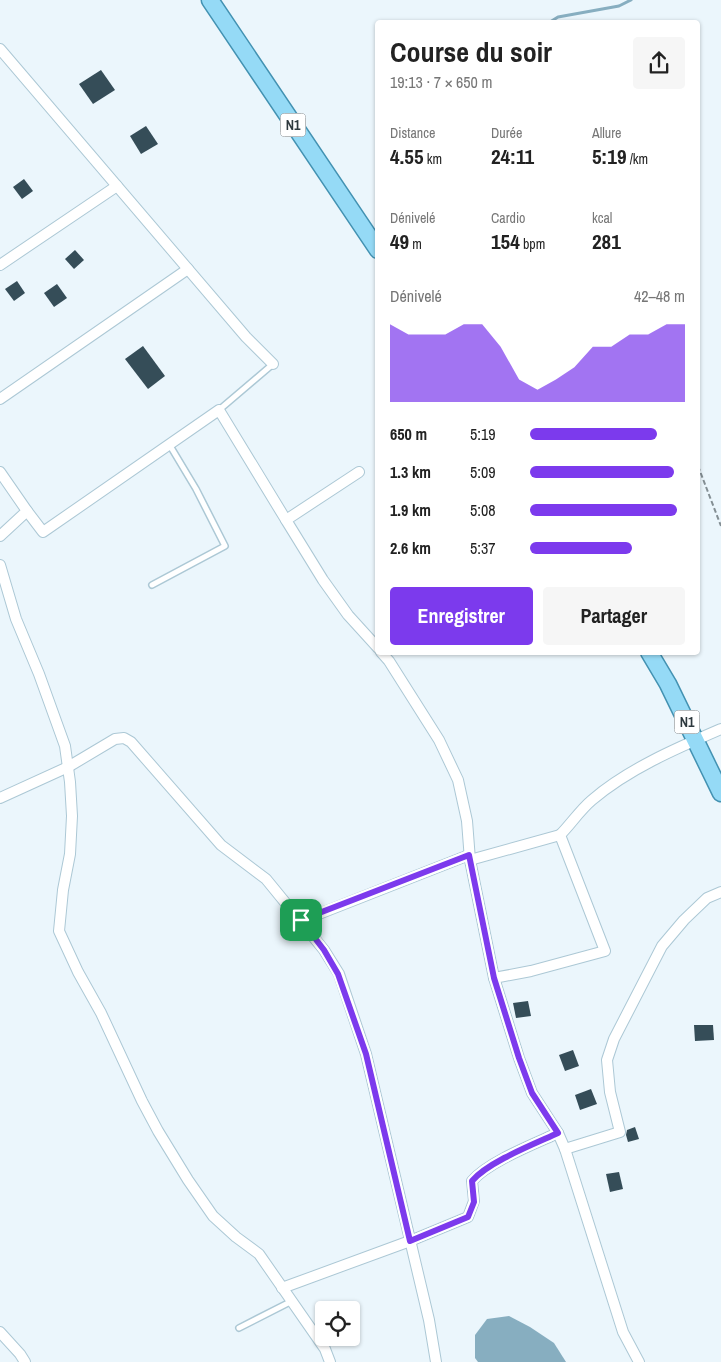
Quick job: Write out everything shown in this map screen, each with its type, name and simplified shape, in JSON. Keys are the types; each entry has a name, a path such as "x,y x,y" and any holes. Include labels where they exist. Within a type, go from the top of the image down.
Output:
{"main road":[{"name":"N1","path":"210,0 374,232"},
{"name":"N1","path":"219,0 374,232"},
{"name":"N1","path":"651,655 700,738 721,769"},
{"name":"N1","path":"660,655 675,680 721,793"}],"street":[{"path":"0,49 246,337 272,364"},
{"path":"0,265 117,186"},
{"path":"0,400 188,269"},
{"path":"0,472 43,532 219,410 323,580 348,615 375,645"},
{"path":"286,520 360,472"},
{"path":"0,536 27,510"},
{"path":"0,564 16,619 39,674 65,746 72,816 70,854 63,890 59,931 78,972 101,1013 146,1109 188,1180 213,1216 236,1237 259,1254 325,1349 330,1362"},
{"path":"383,655 399,676 439,740 458,780 467,821 469,858 494,978 532,1093 558,1133 565,1149 623,1332 639,1362"},
{"path":"301,920 469,858 560,835 591,801 631,772 700,738 721,730"},
{"path":"0,798 68,767 115,739 124,738 131,742 221,845 266,879 301,920 324,950 338,974 366,1054 429,1320 436,1362"},
{"path":"494,978 605,951 560,835"},
{"path":"565,1149 620,1132 610,1092 608,1068 608,1060 614,1039 662,946 684,920 707,898 721,892"},
{"path":"282,1288 410,1241 468,1217 474,1202 472,1181 479,1173 517,1152 558,1133"},
{"path":"0,1332 25,1362"}],"lane":[{"path":"219,410 272,364"},
{"path":"152,585 225,546 196,489 169,444"},
{"path":"240,1328 292,1301"}],"path":[{"path":"700,471 721,526"}],"water":[{"path":"509,1316 554,1343 566,1362 478,1362 475,1358 475,1335 487,1319"}],"building":[{"path":"101,70 115,90 93,104 79,84"},
{"path":"146,126 158,144 141,154 130,136"},
{"path":"24,179 33,191 22,199 13,187"},
{"path":"75,250 84,260 74,269 65,259"},
{"path":"17,281 25,293 14,301 5,289"},
{"path":"57,284 67,298 54,307 44,293"},
{"path":"143,346 165,376 148,389 125,359"},
{"path":"528,1001 531,1016 516,1018 513,1003"},
{"path":"694,1025 713,1025 714,1040 695,1041"},
{"path":"573,1050 579,1066 565,1071 559,1055"},
{"path":"591,1089 597,1104 580,1110 575,1095"},
{"path":"635,1127 639,1139 628,1142 627,1130"},
{"path":"619,1172 623,1189 610,1192 606,1174"}],"waterway":[{"path":"553,20 558,17 619,6 631,0"}],"route":[{"path":"469,855 494,978 519,1058 532,1093 558,1133 517,1152 479,1173 472,1181 474,1202 468,1217 410,1241 366,1054 338,974 324,950 301,920 469,855"}]}
